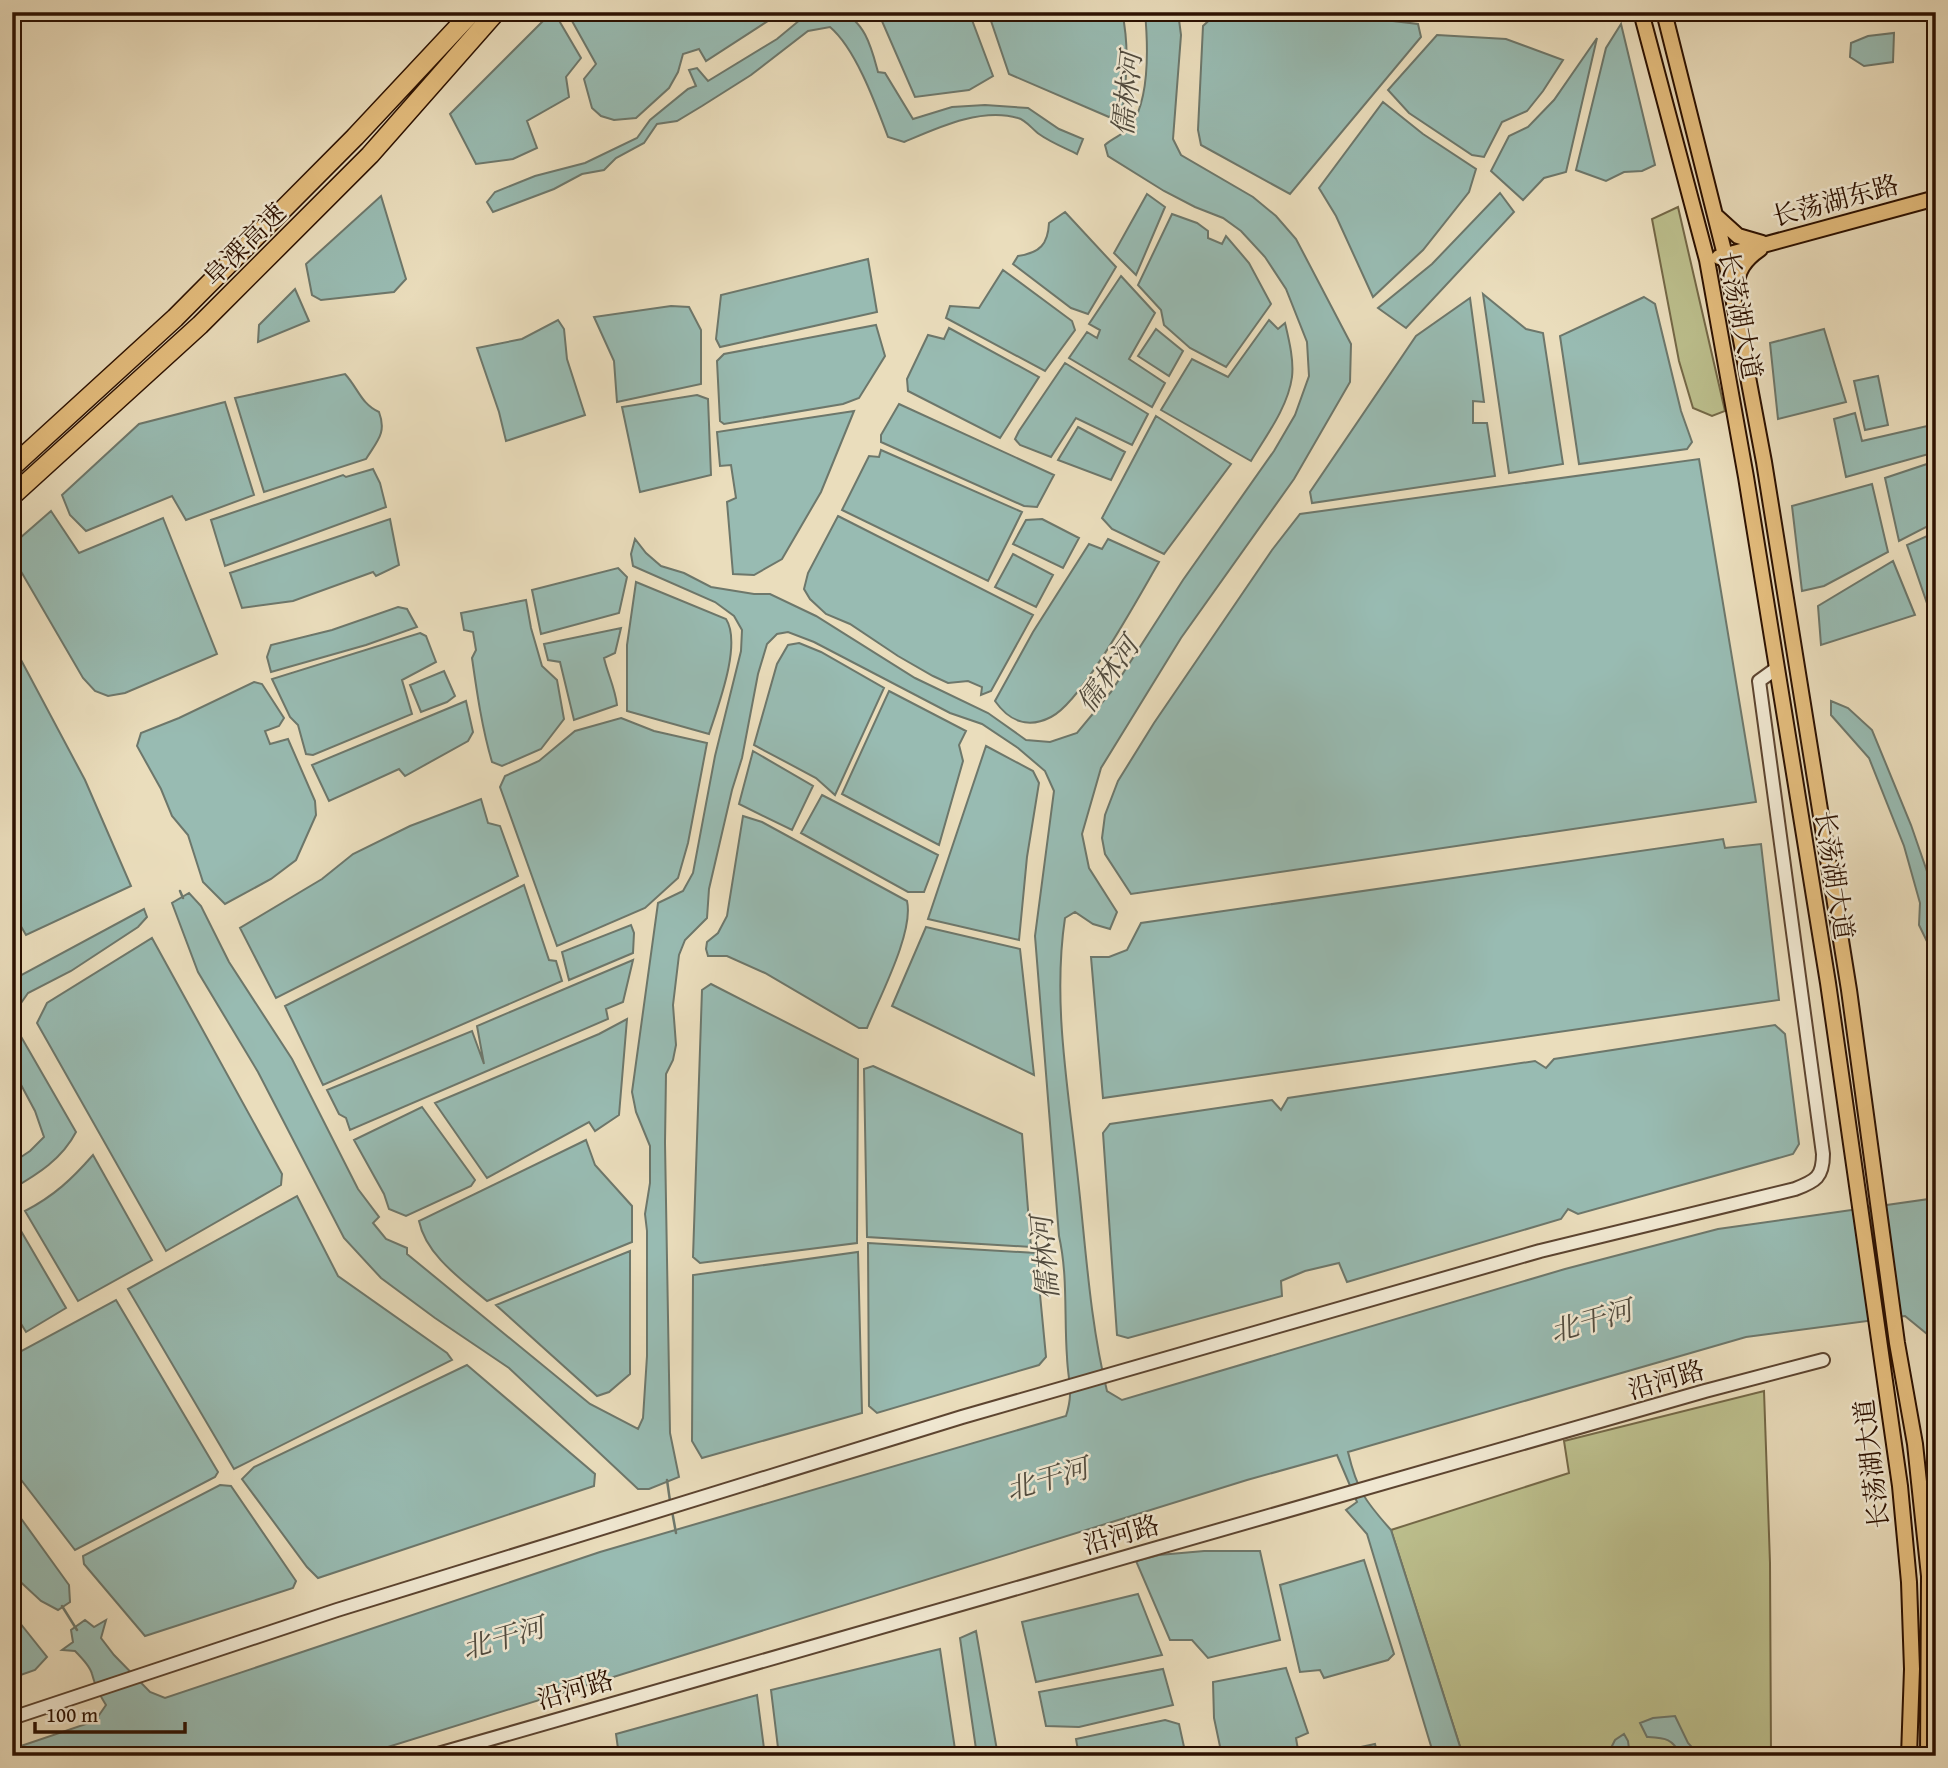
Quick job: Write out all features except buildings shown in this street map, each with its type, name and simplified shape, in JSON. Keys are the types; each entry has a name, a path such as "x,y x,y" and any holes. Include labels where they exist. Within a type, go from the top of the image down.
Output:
{"highway":[{"name":"阜溧高速","path":"12,467 175,318 355,137 472,12"},
{"name":"阜溧高速","path":"12,496 200,325 314,212 370,155 496,12"}],"main road":[{"name":"长荡湖大道","path":"1641,12 1707,260 1746,477 1859,1186 1900,1486 1909,1582 1912,1669 1909,1756"},
{"name":"长荡湖大道","path":"1664,12 1725,255 1766,475 1849,990 1897,1343 1915,1444 1929,1576 1928,1756"},
{"name":"长荡湖东路","path":"1707,260 1936,198"},
{"path":"1715,214 1738,236 1767,244"},
{"path":"1736,319 1737,277 1746,260 1767,244"}],"street":[{"path":"12,1718 337,1610 962,1417 1539,1251 1795,1189 1813,1182 1823,1169 1823,1154 1759,681 1777,668"},
{"name":"沿河路","path":"431,1756 1638,1410 1823,1360"}],"green space":[{"path":"1678,207 1725,411 1712,416 1693,408 1679,361 1652,219"},
{"path":"1764,1391 1770,1563 1771,1756 1463,1756 1391,1530 1569,1473 1564,1441"}],"water":[{"path":"552,12 581,58 566,77 569,97 527,121 537,148 513,159 476,164 450,114"},
{"path":"567,12 765,12 771,19 706,61 699,49 683,54 678,72 669,88 636,118 614,120 601,116 592,108 584,79 596,64"},
{"path":"817,12 839,12 855,21 866,36 878,72 885,73 913,119 952,107 985,105 1028,108 1059,129 1083,139 1077,154 1043,137 1021,119 1004,115 974,117 904,142 888,137 857,63 830,27 808,31 751,75 702,106 677,121 657,124 644,143 616,158 604,170 582,174 554,189 493,212 487,202 495,192 535,176 585,163 637,138 650,120 688,89 696,86 689,70 697,68 708,81 777,39 801,19"},
{"path":"878,12 969,12 993,76 969,90 915,97"},
{"path":"988,12 1122,12 1127,60 1123,107 1109,117 1009,74"},
{"name":"北干河","path":"1145,12 1178,12 1181,35 1173,139 1181,155 1253,197 1276,216 1296,239 1351,344 1350,382 1294,479 1181,638 1101,768 1082,834 1089,868 1117,912 1110,929 1093,924 1075,912 1065,918 1060,983 1063,1048 1089,1286 1107,1391 1122,1400 1565,1269 1718,1229 1936,1198 1936,1410 1929,1375 1927,1334 1905,1316 1746,1337 1348,1452 1363,1494 1391,1530 1463,1756 1434,1756 1367,1534 1346,1510 1357,1502 1337,1455 1247,1480 359,1756 12,1756 12,1749 95,1721 106,1705 85,1662 75,1651 62,1650 73,1642 71,1630 85,1620 94,1627 106,1620 101,1638 150,1692 165,1698 600,1552 1066,1416 1070,1393 1065,1281 1035,936 1054,791 1045,771 1018,748 982,724 950,713 814,642 788,632 777,634 767,644 709,889 707,918 685,940 679,955 673,1005 676,1045 666,1074 665,1143 670,1433 679,1477 649,1489 638,1489 509,1368 381,1278 344,1238 258,1072 198,972 172,903 189,893 201,906 229,962 292,1059 358,1189 379,1217 373,1223 386,1239 407,1248 407,1254 590,1404 638,1429 643,1418 647,1356 645,1214 650,1183 650,1146 636,1112 632,1092 658,903 683,891 693,873 715,756 741,651 742,630 734,616 715,602 633,566 631,554 635,539 661,566 684,573 711,587 770,594 816,616 915,678 988,713 1026,740 1050,742 1077,733 1111,692 1183,580 1274,451 1295,415 1309,376 1307,342 1286,289 1265,257 1241,231 1223,218 1164,191 1108,156 1105,145 1131,126 1142,101 1147,55"},
{"path":"1218,12 1317,12 1418,24 1421,37 1290,194 1201,145 1198,130 1203,26"},
{"path":"1621,24 1655,165 1642,171 1624,172 1606,181 1576,170 1606,48"},
{"path":"1894,33 1893,62 1864,66 1850,57 1851,43 1868,36"},
{"path":"1437,35 1506,39 1563,60 1527,111 1502,122 1484,157 1472,155 1409,113 1388,90"},
{"path":"1597,38 1566,172 1544,178 1523,200 1491,171 1509,136 1528,127 1554,100"},
{"path":"1383,102 1423,134 1476,169 1469,192 1423,250 1373,297 1336,216 1319,188"},
{"path":"1500,193 1514,212 1406,328 1378,308 1432,264"},
{"path":"1147,194 1165,207 1136,275 1114,253"},
{"path":"381,196 406,279 394,292 321,300 312,295 306,264"},
{"path":"1065,212 1116,267 1088,314 1071,308 1013,264 1018,256 1032,253 1045,242 1049,223"},
{"path":"1172,214 1197,223 1208,231 1208,238 1222,244 1226,236 1249,263 1271,304 1226,367 1190,348 1164,325 1161,310 1138,285"},
{"path":"868,259 877,312 720,347 716,339 721,295"},
{"path":"1003,270 1072,321 1075,330 1045,371 946,318 950,306 979,308"},
{"path":"1121,276 1155,313 1129,359 1165,383 1152,407 1069,358 1087,332 1097,338 1100,330 1089,324"},
{"path":"295,289 309,321 258,342 259,325"},
{"path":"1483,294 1526,329 1543,333 1563,464 1509,473"},
{"path":"1644,297 1655,304 1681,411 1692,442 1687,449 1579,464 1560,336"},
{"path":"1470,298 1484,402 1473,401 1473,423 1487,423 1495,476 1312,503 1310,492 1416,336"},
{"path":"671,306 689,307 701,330 701,384 617,402 614,361 594,317"},
{"path":"558,320 564,329 567,359 585,415 506,441 477,348 522,339"},
{"path":"1269,320 1278,329 1285,323 1292,357 1292,377 1281,410 1251,461 1161,410 1192,359 1228,377"},
{"path":"876,325 885,356 859,398 843,404 724,424 720,421 717,361 724,354"},
{"path":"949,328 1039,377 1000,438 908,391 907,379 928,335 944,339"},
{"path":"1156,329 1183,351 1169,376 1138,356"},
{"path":"1824,329 1846,402 1778,419 1770,343"},
{"path":"1065,363 1148,414 1132,445 1076,418 1051,457 1020,445 1015,439"},
{"path":"345,374 364,400 379,412 381,419 380,437 366,459 264,492 235,398"},
{"path":"1878,376 1888,425 1865,430 1854,381"},
{"path":"697,395 708,399 711,475 640,492 622,407"},
{"path":"225,402 254,495 186,520 172,496 86,531 70,515 62,495 139,424"},
{"path":"899,404 1054,475 1037,507 1024,506 881,442 881,435"},
{"path":"854,411 821,492 782,559 754,575 733,574 727,502 736,498 731,465 720,466 717,432"},
{"path":"1855,413 1862,441 1936,424 1936,452 1846,477 1834,419"},
{"path":"1156,416 1231,464 1164,554 1112,529 1102,518"},
{"path":"1078,427 1125,452 1111,480 1058,460"},
{"path":"881,450 1022,512 988,581 842,510 869,456 879,457"},
{"path":"1699,459 1756,802 1131,894 1105,854 1102,838 1105,815 1118,781 1154,723 1272,550 1300,514"},
{"path":"1936,461 1936,522 1899,541 1885,478"},
{"path":"373,469 386,507 225,566 211,520 343,475 346,477"},
{"path":"1872,484 1888,552 1824,586 1802,591 1792,506"},
{"path":"51,511 79,553 163,518 217,654 125,693 108,696 95,691 83,678 12,556 12,545"},
{"path":"838,516 1033,615 991,691 981,695 982,687 968,681 948,683 933,676 850,624 826,614 810,599 804,589 808,573"},
{"path":"390,519 399,565 376,576 373,572 293,601 242,608 230,573"},
{"path":"1042,519 1079,538 1063,568 1013,544 1026,520"},
{"path":"1936,532 1936,610 1930,612 1907,545"},
{"path":"1108,539 1159,562 1094,670 1064,707 1043,721 1027,722 1013,718 995,701 1033,632 1089,544 1102,549"},
{"path":"1013,554 1053,575 1036,607 995,587"},
{"path":"1893,561 1915,615 1821,645 1818,606"},
{"path":"618,568 627,577 619,613 541,634 532,590"},
{"path":"636,582 726,619 730,630 730,659 723,692 709,734 627,711 627,645"},
{"path":"526,600 542,666 557,680 564,719 541,749 502,766 492,762 488,749 472,658 476,650 473,632 464,630 461,613"},
{"path":"398,607 407,609 417,627 366,645 271,672 267,657 271,645 332,630"},
{"path":"621,628 615,653 604,658 617,705 574,720 560,662 548,660 544,644"},
{"path":"420,633 426,636 436,662 402,680 412,714 313,755 306,754 298,725 290,717 272,679"},
{"path":"12,643 85,780 131,886 26,935 12,911"},
{"path":"799,643 821,652 884,688 835,795 816,778 754,745 777,664 788,645"},
{"path":"444,671 455,696 421,712 410,685"},
{"path":"254,682 262,684 284,718 279,726 265,731 270,744 288,739 315,801 316,815 296,860 271,879 225,904 203,882 188,835 172,816 161,789 137,746 141,733"},
{"path":"889,691 966,731 959,745 963,761 939,845 842,794"},
{"path":"466,701 473,732 468,741 405,776 399,769 329,801 312,765"},
{"path":"1831,701 1848,708 1872,730 1911,825 1931,883 1936,909 1936,960 1919,925 1920,903 1904,846 1869,758 1831,715"},
{"path":"621,718 654,731 707,743 688,843 678,878 645,908 557,946 500,787 505,776 539,761 575,731"},
{"path":"986,746 1033,771 1039,783 1027,857 1019,940 928,919"},
{"path":"753,751 813,786 792,830 739,804"},
{"path":"822,795 938,855 924,892 908,892 801,833"},
{"path":"481,799 488,823 500,826 518,876 276,998 240,928 322,879 353,854 410,826"},
{"path":"743,816 762,822 907,901 906,929 901,946 867,1028 859,1028 765,973 727,956 708,956 707,942 718,933 727,916"},
{"path":"1723,839 1725,848 1761,844 1779,1000 1103,1098 1091,957 1109,957 1127,950 1141,923"},
{"path":"524,885 549,960 556,961 562,981 323,1085 285,1006"},
{"path":"144,909 147,917 138,927 71,971 28,993 12,1016 12,980"},
{"path":"631,925 634,933 633,953 569,980 562,952"},
{"path":"926,927 1020,949 1034,1075 892,1006"},
{"path":"152,938 282,1174 281,1185 166,1251 37,1023 47,1003"},
{"path":"633,960 623,1002 606,1009 608,1019 350,1130 346,1118 339,1114 327,1090 472,1031 484,1064 477,1026"},
{"path":"711,984 858,1059 857,1243 700,1263 693,1257 702,990"},
{"path":"627,1019 619,1115 595,1131 589,1122 487,1178 435,1103 599,1034"},
{"path":"12,1021 76,1132 56,1158 12,1189 12,1163 44,1137 35,1111 12,1068"},
{"path":"1775,1025 1785,1034 1799,1144 1793,1154 1578,1214 1568,1209 1561,1219 1347,1282 1339,1263 1305,1271 1281,1281 1282,1296 1128,1338 1117,1335 1103,1133 1110,1124 1272,1100 1281,1110 1288,1098 1535,1061 1546,1068 1554,1059"},
{"path":"873,1066 1022,1134 1031,1247 867,1237 864,1069"},
{"path":"422,1107 475,1180 471,1186 406,1216 389,1209 384,1194 354,1140"},
{"path":"586,1140 595,1165 632,1206 632,1242 487,1301 437,1255 429,1245 419,1221"},
{"path":"93,1155 152,1260 78,1301 25,1211 62,1186"},
{"path":"297,1196 338,1276 447,1353 452,1360 234,1469 128,1289"},
{"path":"14,1219 66,1308 26,1332 12,1309"},
{"path":"868,1243 1036,1253 1046,1357 1039,1365 877,1413 869,1406"},
{"path":"630,1251 630,1374 609,1392 597,1396 496,1305"},
{"path":"858,1252 862,1413 702,1458 692,1441 693,1275"},
{"path":"116,1300 218,1472 215,1477 75,1550 12,1468 12,1356"},
{"path":"467,1365 595,1474 594,1486 318,1578 242,1479 254,1467"},
{"path":"220,1485 231,1486 296,1581 293,1588 145,1636 84,1564 83,1556"},
{"path":"12,1506 69,1585 70,1602 58,1610 41,1601 12,1574"},
{"path":"1204,1551 1260,1551 1280,1640 1208,1658 1192,1640 1170,1640 1136,1561 1159,1555"},
{"path":"1364,1560 1394,1654 1388,1660 1324,1678 1320,1670 1300,1672 1280,1585"},
{"path":"1138,1594 1162,1655 1036,1682 1022,1622"},
{"path":"12,1613 47,1657 35,1670 12,1678"},
{"path":"976,1631 998,1756 977,1756 960,1638"},
{"path":"940,1649 956,1756 779,1756 771,1690"},
{"path":"1286,1668 1308,1733 1296,1738 1299,1756 1222,1756 1214,1718 1213,1682"},
{"path":"1163,1669 1173,1705 1079,1727 1046,1726 1039,1692"},
{"path":"757,1695 765,1756 619,1756 616,1734"},
{"path":"1675,1716 1688,1743 1700,1756 1681,1756 1668,1740 1647,1737 1640,1723 1653,1718"},
{"path":"1165,1720 1179,1724 1186,1756 1079,1756 1076,1739"},
{"path":"1624,1734 1630,1756 1607,1756 1615,1740"},
{"path":"1375,1744 1378,1756 1328,1756 1328,1754"}],"waterway":[{"path":"180,891 183,898"},
{"path":"667,1480 670,1501"},
{"path":"672,1511 676,1533"},
{"path":"62,1606 77,1630"}],"water label":[{"name":"儒林河","path":"1126,94"},
{"name":"儒林河","path":"1107,674"},
{"name":"儒林河","path":"1044,1258"}]}
